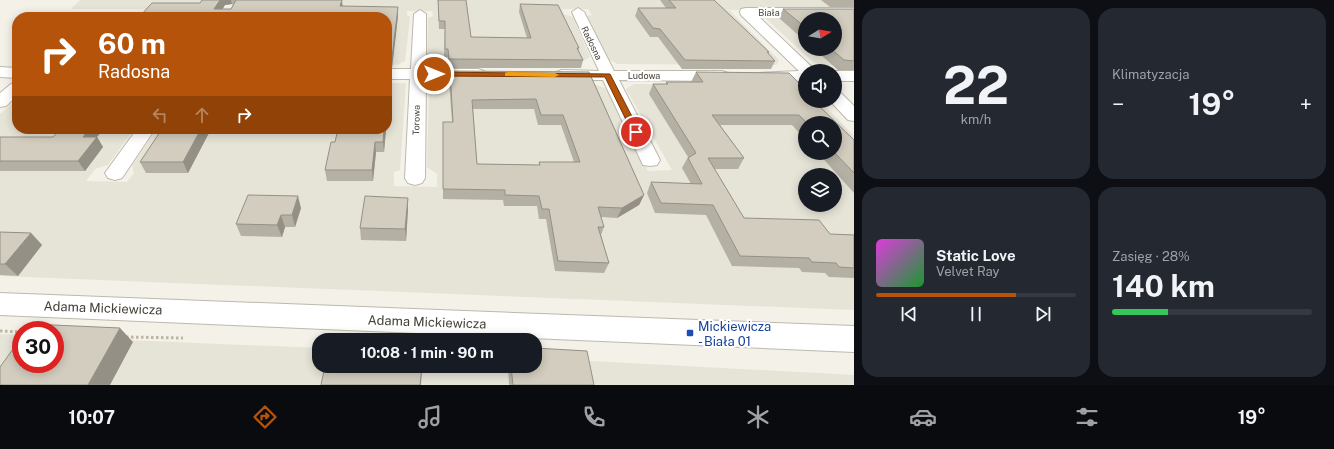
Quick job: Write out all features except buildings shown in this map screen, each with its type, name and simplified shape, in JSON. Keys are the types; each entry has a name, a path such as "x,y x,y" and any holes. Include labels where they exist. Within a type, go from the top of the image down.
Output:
{"street":[{"name":"Radosna","path":"578,12 650,160"},
{"name":"Biała","path":"801,64 746,12 854,12"},
{"name":"Torowa","path":"415,178 420,14"},
{"path":"0,72 12,73"},
{"path":"392,74 489,74"},
{"name":"Ludowa","path":"544,75 798,76"},
{"path":"842,76 854,76"},
{"path":"0,102 12,91"},
{"path":"842,104 854,116"},
{"path":"115,173 142,134"},
{"name":"Adama Mickiewicza","path":"0,304 854,339"}],"path":[{"path":"0,331 12,332"}],"shaded area":[{"path":"80,0 758,0 770,9 729,10 779,60 777,65 618,64 609,60 587,16 592,15 588,9 562,9 564,14 573,17 590,57 576,66 431,64 427,61 428,18 433,16 432,11 407,11 407,15 410,17 405,61 397,65 392,64 392,12 341,12 259,3 208,3 213,12 188,12 171,9 71,9"},
{"path":"759,0 854,0 854,9 772,10"},
{"path":"842,13 854,13 854,66 842,66 842,64 819,64 813,62 806,56 842,56"},
{"path":"798,14 798,48 762,15"},
{"path":"438,82 594,84 607,89 648,171 672,170 626,89 634,84 795,84 798,85 798,108 827,108 835,116 798,116 798,160 842,160 842,124 854,136 854,310 0,276 0,114 12,103 12,134 130,134 108,165 95,169 86,181 127,182 134,173 132,166 154,134 392,134 392,83 406,83 400,170 394,172 394,186 437,187 437,174 427,167 429,86"},
{"path":"0,334 12,335 12,373 64,373 64,337 312,348 312,373 542,373 542,358 854,375 854,385 0,385"}],"slow traffic":[{"path":"508,74 555,75"}],"place":[{"name":"Mickiewicza - Biała 01","path":"690,333"}],"route":[{"path":"434,74 608,75 636,132"}]}
